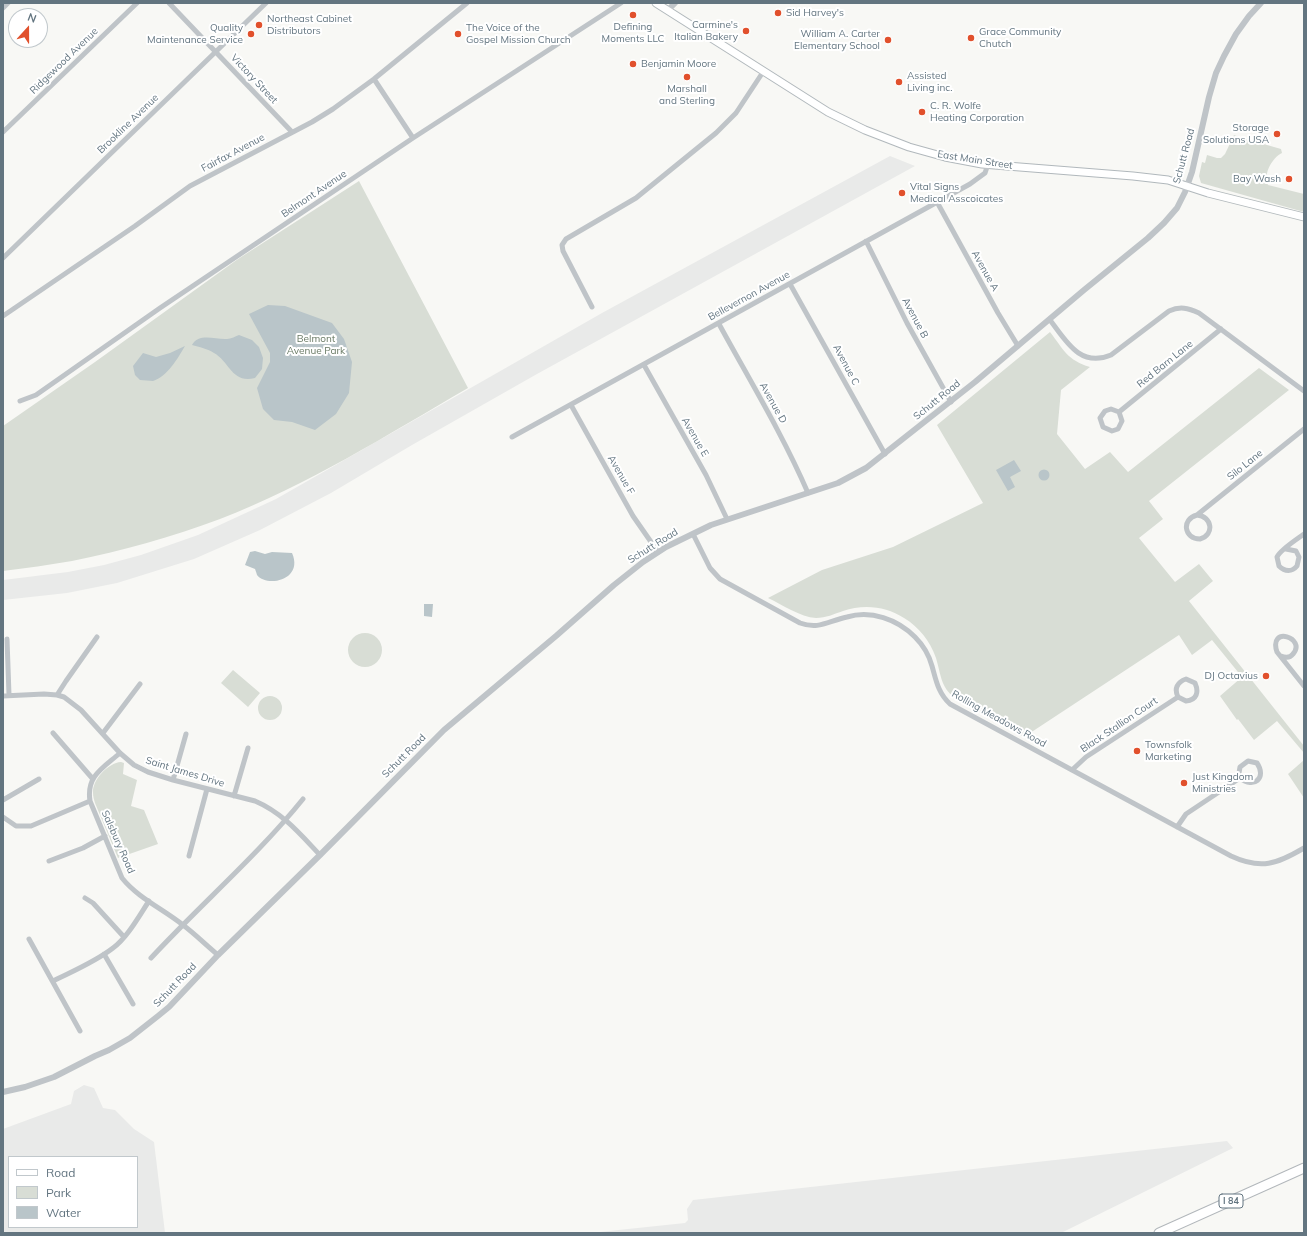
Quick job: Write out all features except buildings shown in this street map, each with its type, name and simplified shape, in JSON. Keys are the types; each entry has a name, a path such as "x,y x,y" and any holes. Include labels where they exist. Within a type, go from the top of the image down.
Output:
{"highway":[{"name":"I 84","path":"1159,1233 1304,1168"}],"main road":[{"name":"East Main Street","path":"656,3 818,106 865,130 909,147 938,155 988,164 1168,180 1304,218"}],"street":[{"path":"3,8 8,3"},
{"name":"Ridgewood Avenue","path":"3,132 138,3"},
{"name":"Victory Street","path":"169,3 292,132"},
{"name":"Brookline Avenue","path":"3,258 266,3"},
{"name":"Fairfax Avenue","path":"3,316 135,226 190,186 333,110 374,79 467,3"},
{"name":"Belmont Avenue","path":"20,401 36,395 160,308 413,138 621,3"},
{"path":"668,10 675,3"},
{"name":"Schutt Road","path":"3,1092 25,1087 54,1077 110,1050 130,1038 169,1007 218,955 444,730 556,636 614,584 643,562 658,552 692,534 727,519 847,479 866,468 951,402 1148,238 1177,208 1192,172 1216,73 1236,34 1261,3"},
{"path":"592,307 563,251 562,245 566,239 636,198 716,133 736,113 763,72"},
{"path":"374,79 413,138"},
{"name":"Bellevernon Avenue","path":"512,437 937,202 980,177 985,173 988,164"},
{"name":"Avenue A","path":"937,202 998,313 1018,346"},
{"name":"Avenue B","path":"866,241 903,317 951,402"},
{"name":"Avenue C","path":"790,284 885,454"},
{"path":"1050,320 1074,350 1085,357 1096,359 1111,355 1159,317 1174,309 1192,309 1304,391"},
{"name":"Avenue D","path":"718,324 779,433 808,493"},
{"name":"Red Barn Lane","path":"1119,412 1221,330"},
{"name":"Avenue E","path":"644,365 706,476 727,519"},
{"name":"Avenue F","path":"571,405 633,516 658,552"},
{"path":"1111,408 1119,412 1122,418 1120,427 1112,431 1103,427 1100,418 1103,413 1111,408"},
{"name":"Silo Lane","path":"1197,515 1207,518 1210,525 1208,534 1200,539 1191,537 1187,531 1186,527 1188,520 1197,515 1304,429"},
{"name":"Rolling Meadows Road","path":"692,534 710,568 720,579 800,623 818,626 846,617 864,615 882,617 900,626 911,633 923,647 930,661 939,690 950,704 1231,856 1249,864 1268,864 1278,861 1304,848"},
{"path":"1286,548 1296,551 1299,557 1297,566 1290,571 1281,568 1277,560 1280,552 1304,534"},
{"path":"57,695 97,637"},
{"path":"1282,656 1291,656 1296,651 1296,642 1291,637 1281,637 1276,642 1277,652 1282,656 1303,684"},
{"path":"7,639 9,695"},
{"path":"1186,679 1195,683 1197,695 1193,700 1186,702 1178,697 1176,689 1178,683 1186,679"},
{"path":"103,733 140,684"},
{"name":"Saint James Drive","path":"3,696 57,695 64,697 82,710 120,753 134,765 148,772 173,780 255,801 265,805 286,820 320,855"},
{"name":"Black Stallion Court","path":"1072,770 1086,757 1178,697"},
{"path":"53,733 92,778 120,753"},
{"path":"173,780 186,734"},
{"path":"234,796 248,748"},
{"path":"1248,761 1257,763 1261,768 1261,775 1258,780 1252,783 1246,783 1240,778 1240,767 1248,761"},
{"name":"Salsbury Road","path":"92,778 89,791 90,801 122,878 128,885 149,902 182,924 218,955"},
{"path":"1177,827 1186,814 1240,778"},
{"path":"3,800 39,779"},
{"path":"189,856 207,789"},
{"path":"151,958 182,924 235,874 286,820 303,799"},
{"path":"4,821 16,826 31,826 90,801"},
{"path":"49,861 83,848 105,836"},
{"path":"86,898 124,936"},
{"path":"52,981 114,948 149,902"},
{"path":"28,939 80,1031"},
{"path":"104,954 133,1004"}],"shaded area":[{"path":"890,156 915,166 537,374 331,493 260,530 194,559 117,583 67,593 3,600 3,580 68,572 104,565 141,555 198,535 276,499 602,313"},
{"path":"84,1085 94,1088 103,1108 115,1110 134,1129 154,1142 165,1233 3,1233 3,1129 71,1104 74,1091"},
{"path":"1227,1141 1233,1148 1061,1233 590,1233 685,1223 688,1220 687,1209 693,1200"}],"green space":[{"path":"1234,135 1281,149 1282,153 1278,155 1269,167 1267,176 1268,185 1304,194 1304,212 1201,183 1199,176 1202,162 1205,163 1207,155 1221,158 1225,154"},
{"name":"Belmont Avenue Park","path":"359,181 468,388 316,475 253,506 220,519 165,538 109,553 72,561 3,571 3,426 238,259"},
{"path":"1050,332 1071,358 1090,367 1061,390 1057,434 1085,469 1110,452 1128,472 1259,368 1289,390 1149,501 1163,519 1139,538 1175,582 1199,564 1213,581 1189,601 1304,746 1304,753 1277,721 1254,740 1238,719 1237,720 1220,696 1242,677 1212,640 1192,655 1179,635 1024,737 952,696 942,682 934,652 927,640 919,630 897,614 874,607 858,607 827,617 816,618 798,613 768,598 822,570 893,547 983,503 937,425"},
{"path":"368,633 375,635 380,640 382,650 380,660 375,665 362,667 355,665 350,660 348,647 350,640 355,635"},
{"path":"233,670 260,693 248,707 221,683"},
{"path":"270,696 279,699 282,708 279,717 270,720 261,717 258,708 261,699"},
{"path":"1304,760 1304,798 1288,774"},
{"path":"121,762 124,763 123,774 137,780 131,806 144,810 158,844 118,858 95,803 93,788 98,778 106,769 111,765"}],"water":[{"path":"268,305 285,306 332,323 344,339 352,362 349,393 336,414 315,430 292,422 274,420 263,409 257,388 270,362 270,353 249,314"},
{"path":"239,335 252,340 259,347 263,358 262,369 255,378 241,378 214,353 192,345 195,341 203,338 227,339"},
{"path":"185,346 172,366 163,376 158,379 153,381 140,380 135,375 133,366 143,353 156,357 170,353"},
{"path":"1014,460 1021,471 1010,477 1015,487 1008,491 996,470"},
{"path":"1042,470 1046,470 1048,471 1048,479 1042,480 1039,477 1039,473"},
{"path":"255,551 265,554 272,552 292,553 294,562 293,570 283,579 268,581 262,579 257,575 255,569 245,565 250,552"},
{"path":"424,604 433,604 432,617 424,616"}],"place":[{"name":"Sid Harvey's","path":"778,13"},
{"name":"Defining Moments LLC","path":"633,15"},
{"name":"Northeast Cabinet Distributors","path":"259,25"},
{"name":"Carmine's Italian Bakery","path":"746,31"},
{"name":"Quality Maintenance Service","path":"251,34"},
{"name":"The Voice of the Gospel Mission Church","path":"458,34"},
{"name":"Grace Community Chutch","path":"971,38"},
{"name":"William A. Carter Elementary School","path":"888,40"},
{"name":"Benjamin Moore","path":"633,64"},
{"name":"Marshall and Sterling","path":"687,77"},
{"name":"Assisted Living inc.","path":"899,82"},
{"name":"C. R. Wolfe Heating Corporation","path":"922,112"},
{"name":"Storage Solutions USA","path":"1277,134"},
{"name":"Bay Wash","path":"1289,179"},
{"name":"Vital Signs Medical Asscoicates","path":"902,193"},
{"name":"DJ Octavius","path":"1266,676"},
{"name":"Townsfolk Marketing","path":"1137,751"},
{"name":"Just Kingdom Ministries","path":"1184,783"}]}
